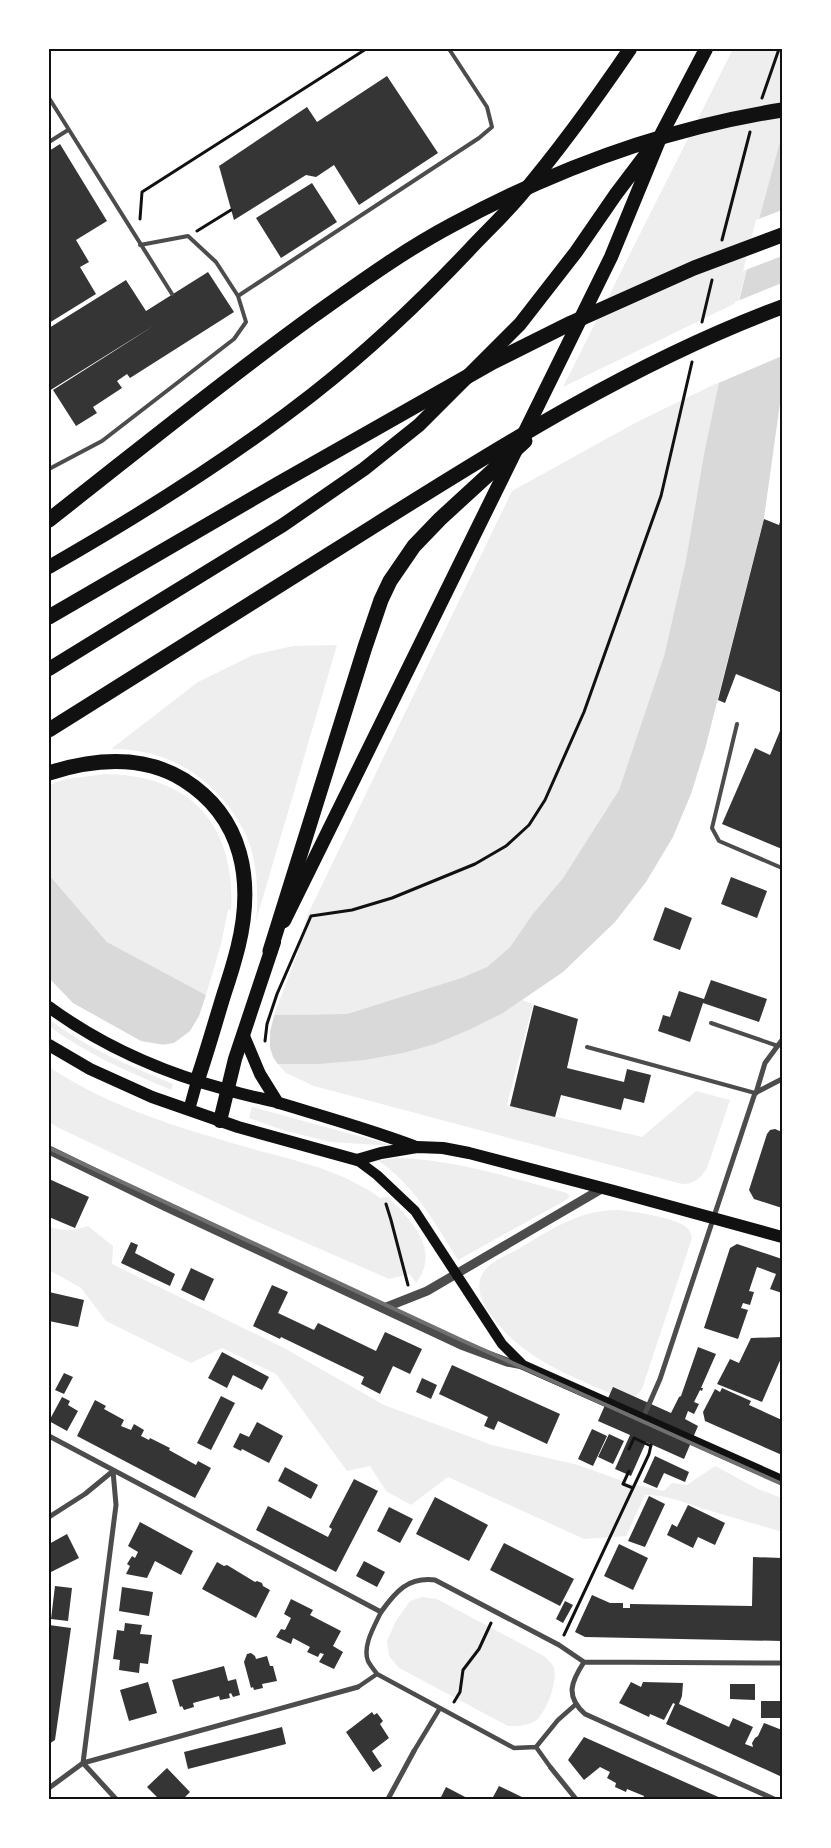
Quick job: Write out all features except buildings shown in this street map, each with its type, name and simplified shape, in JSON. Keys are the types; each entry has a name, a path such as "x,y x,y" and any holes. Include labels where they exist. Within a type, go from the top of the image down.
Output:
{"highway":[{"path":"49,567 117,528 239,448 313,394 382,335 445,275 521,196 599,94 630,49"},
{"path":"270,951 610,256 662,133 706,49"},
{"path":"49,520 262,353 349,290 451,226 514,193 576,166 686,130 782,110"},
{"path":"49,669 283,525 364,469 419,425 520,324 576,252 616,194 662,133"},
{"path":"49,617 286,479 493,362 597,311 694,268 782,235"},
{"path":"49,730 441,484 548,420 643,369 749,320 782,307"},
{"path":"220,1121 235,1059 244,1036 381,600 394,575 414,546 548,420"},
{"path":"49,773 95,762 137,763 156,767 174,774 204,795 217,809 236,841 242,861 245,888 243,916 238,946 197,1081"}],"main road":[{"path":"49,1007 102,1041 144,1062 228,1091 278,1103 368,1129 417,1147"},
{"path":"244,1036 260,1074 278,1103"},
{"path":"49,1045 90,1069 152,1097 220,1121 356,1160 378,1175 415,1211 502,1344 523,1365 782,1480"},
{"path":"189,1110 197,1081"},
{"path":"356,1160 381,1153 417,1147 443,1148 603,1188 782,1237"}],"street":[{"path":"643,1419 660,1379 765,1063 782,1040"},
{"path":"755,1093 782,1079"},
{"path":"49,1150 172,1210 461,1345 507,1362 523,1365"},
{"path":"384,1308 427,1291 603,1188"},
{"path":"49,1436 381,1612"},
{"path":"49,1516 85,1494 114,1472"},
{"path":"114,1472 116,1505 83,1763 116,1799"},
{"path":"575,1705 558,1720 536,1747 514,1748 377,1674 368,1660 367,1648 373,1628 381,1612 394,1594 408,1584 423,1578 435,1580 497,1612 559,1645 584,1662 782,1663"},
{"path":"584,1662 575,1675 572,1691 575,1705 585,1714 774,1799"},
{"path":"49,1788 83,1763 358,1687 377,1674"},
{"path":"388,1799 440,1708"},
{"path":"536,1747 576,1799"}],"lane":[{"path":"238,296 479,138 492,127 487,107 449,49"},
{"path":"49,98 172,294"},
{"path":"49,142 68,130"},
{"path":"49,468 102,441 234,340 246,322 238,296 216,262 188,236 140,245"},
{"path":"737,724 712,828 719,841 782,868"},
{"path":"711,1022 778,1046"},
{"path":"587,1047 755,1093"}],"path":[{"path":"128,226 140,219 142,192 366,49"},
{"path":"761,100 779,49"},
{"path":"720,247 752,128"},
{"path":"188,236 231,210"},
{"path":"702,323 713,276"},
{"path":"265,1046 267,1024 277,994 311,916 352,910 392,898 475,864 506,846 529,825 545,800 584,712 660,496 692,362"},
{"path":"385,1203 411,1298"},
{"path":"559,1645 651,1445 634,1438 629,1449"},
{"path":"630,1471 623,1484 632,1488"},
{"path":"448,1712 460,1692 463,1670 479,1650 497,1612"}],"shaded area":[{"path":"733,49 782,49 782,134 738,302 563,387"},
{"path":"782,134 782,389 764,518 705,749 691,794 673,837 646,882 615,922 563,972 503,1013 435,1044 403,1053 365,1060 318,1064 278,1064 141,1041 73,1003 49,978 49,875 107,942 206,995 274,1015 347,1014 461,978 487,967 510,947 532,915 563,878 619,790 664,656 686,560 704,454 719,382"},
{"path":"719,382 704,454 686,560 664,656 619,790 563,878 532,915 510,947 487,967 461,978 347,1014 274,1015 297,955 307,916 512,491 635,423"},
{"path":"337,645 256,921 257,887 252,852 244,831 220,797 206,782 190,770 172,761 153,754 111,749 198,682 253,655 293,646"},
{"path":"106,774 136,777 162,784 184,795 202,810 216,830 225,853 231,879 231,909 228,910 221,944 206,995 107,942 49,875 49,785 66,779"},
{"path":"522,1000 533,1004 507,1105 642,1137 696,1091 730,1100 707,1168 702,1175 694,1182 682,1184 314,1086 286,1073 278,1064 342,1061 406,1051 466,1031 495,1017"},
{"path":"49,1019 94,1048 173,1084 171,1090 93,1054 49,1026"},
{"path":"49,1067 95,1094 144,1115 195,1132 315,1166 349,1180 380,1198 388,1197 414,1226 420,1237 426,1259 423,1271 416,1283 410,1274 389,1279 249,1218 57,1127 49,1122"},
{"path":"252,1107 395,1146 330,1142 283,1130 249,1118"},
{"path":"402,1158 465,1166 567,1193 570,1196 458,1260 432,1218 414,1194 392,1171 378,1160"},
{"path":"614,1210 641,1213 673,1221 687,1228 692,1238 642,1389 636,1396 625,1400 547,1364 513,1340 498,1325 485,1306 479,1286 483,1272 498,1259 576,1218 600,1211"},
{"path":"88,1226 113,1246 112,1264 284,1348 384,1405 492,1445 578,1465 628,1483 664,1491 672,1483 687,1485 715,1466 758,1489 782,1498 782,1532 673,1499 645,1495 626,1536 584,1539 448,1477 411,1505 386,1491 370,1466 347,1471 276,1374 222,1348 191,1363 106,1321 81,1288 49,1270 49,1227 68,1230"},
{"path":"422,1597 437,1599 544,1656 553,1665 555,1674 553,1689 547,1705 535,1721 519,1726 508,1726 399,1668 389,1656 387,1641 396,1621 410,1601"}],"pier":[{"path":"782,210 782,256 743,271 756,220"},
{"path":"782,283 782,356 716,384 735,302"},
{"path":"207,992 275,1012 270,1032 270,1048 279,1066 155,1046 174,1043 190,1031 199,1016"}],"railway":[{"path":"49,1148 459,1339 782,1484"}]}
